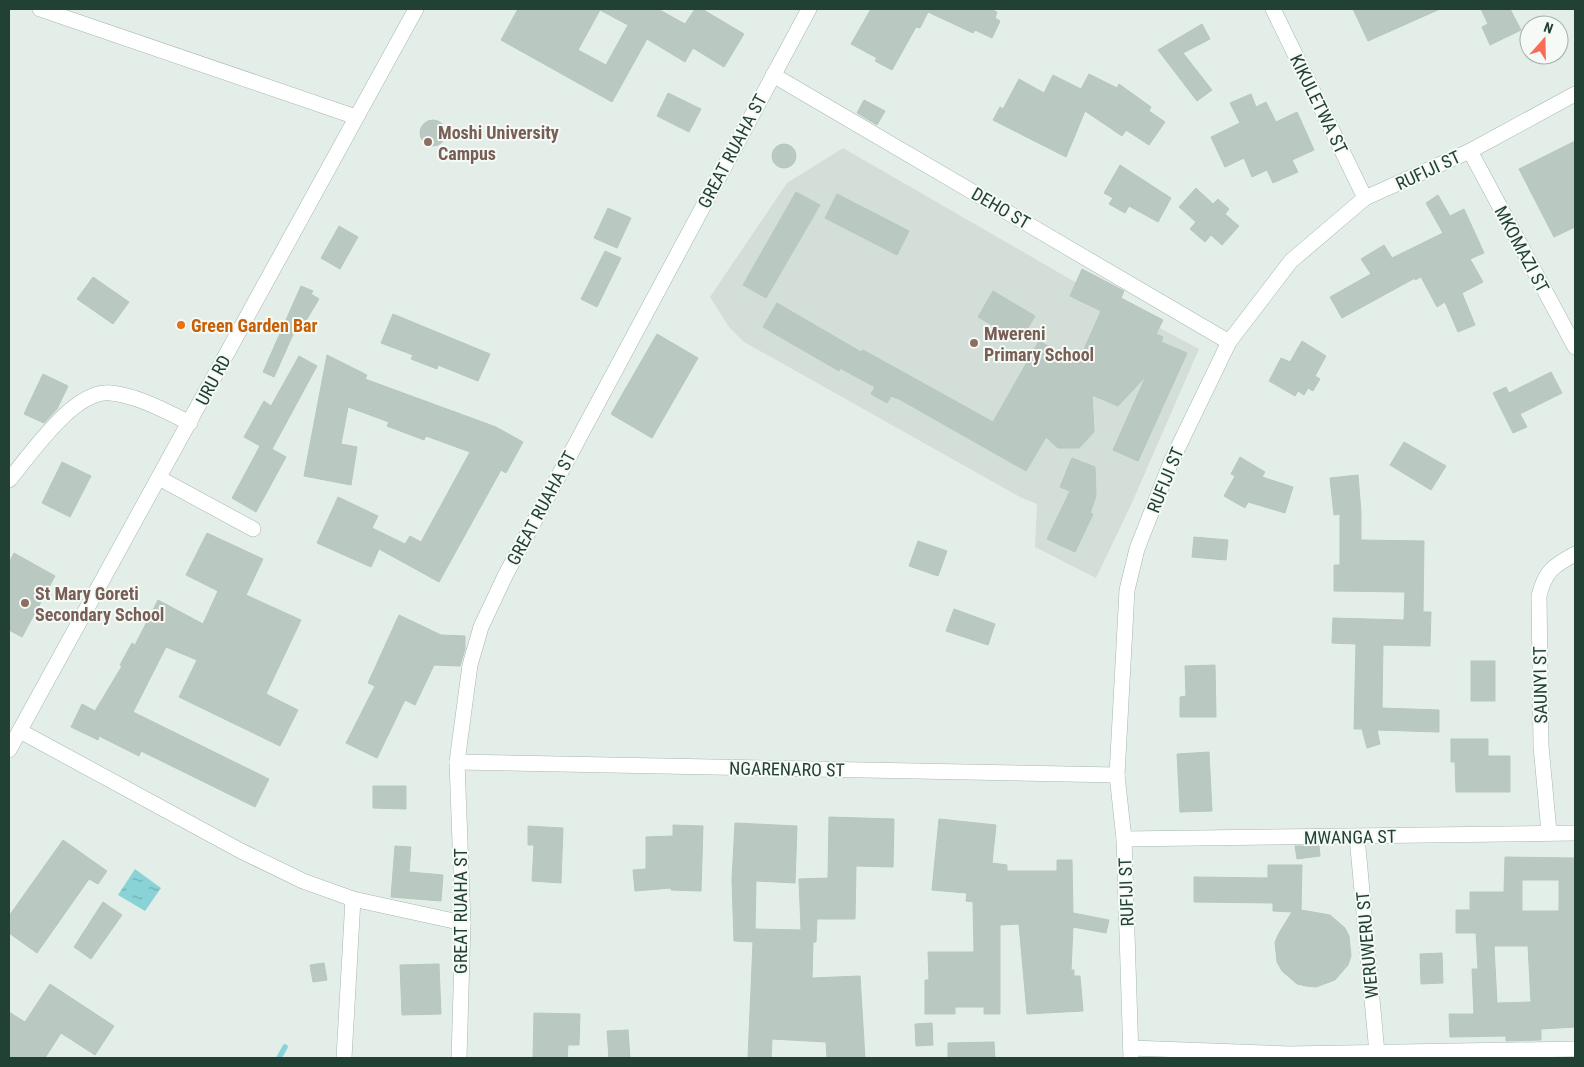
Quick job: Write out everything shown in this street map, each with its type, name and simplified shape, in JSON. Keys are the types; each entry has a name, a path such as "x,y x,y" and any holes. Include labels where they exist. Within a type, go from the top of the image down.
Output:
{"street":[{"path":"40,9 356,117"},
{"name":"URU RD","path":"9,750 416,9"},
{"name":"GREAT RUAHA ST","path":"459,1058 463,923 458,762 470,665 480,626 510,565 809,9"},
{"name":"KIKULETWA ST","path":"1273,9 1366,198"},
{"name":"DEHO ST","path":"773,75 1229,342"},
{"name":"RUFIJI ST","path":"1131,1053 1124,839 1117,775 1127,590 1133,565 1171,462 1229,342 1291,261 1366,198 1470,151 1575,94"},
{"name":"MKOMAZI ST","path":"1470,151 1575,346"},
{"path":"9,480 64,416 74,407 98,395 109,393 141,401 190,422"},
{"path":"159,478 253,529"},
{"name":"SAUNYI ST","path":"1548,832 1541,746 1539,596 1543,580 1554,565 1575,554"},
{"path":"20,731 241,851 303,881 353,899 463,923"},
{"name":"NGARENARO ST","path":"458,762 1117,775"},
{"name":"MWANGA ST","path":"1124,839 1575,833"},
{"name":"WERUWERU ST","path":"1357,837 1377,1053"},
{"path":"344,1058 353,899"},
{"path":"1131,1053 1486,1054 1575,1049"}],"shaded area":[{"name":"Mwereni Primary School","path":"843,148 1089,290 1199,349 1131,505 1096,578 1035,547 1037,504 1020,497 744,342 729,327 710,297 787,183"}],"water":[{"path":"135,869 161,888 145,911 118,895"}],"building":[{"path":"518,9 658,9 685,24 695,9 702,9 744,34 724,67 693,48 685,62 647,39 612,102 501,40","holes":["600,10 628,25 606,65 578,50"]},
{"path":"871,9 989,9 997,12 995,18 1000,21 992,38 975,30 973,33 928,12 920,28 916,27 892,70 875,61 877,58 851,44"},
{"path":"1353,9 1440,9 1368,41"},
{"path":"1481,9 1510,9 1519,26 1519,31 1490,45 1482,27 1488,24"},
{"path":"1202,24 1210,39 1183,53 1212,90 1197,101 1158,50"},
{"path":"1089,74 1117,88 1119,84 1151,107 1149,111 1165,122 1149,145 1126,130 1122,136 1085,111 1066,157 993,120 1000,107 1003,109 1019,79 1044,93 1053,75 1081,89"},
{"path":"668,93 701,109 689,132 657,116"},
{"path":"1251,94 1256,107 1266,102 1276,122 1297,112 1314,150 1292,160 1298,172 1273,183 1267,170 1252,177 1244,158 1225,167 1211,137 1240,123 1230,103"},
{"path":"864,100 885,111 877,125 857,113"},
{"path":"433,120 442,124 446,133 442,142 433,146 424,142 420,133 424,124"},
{"path":"1575,141 1575,227 1554,237 1519,169"},
{"path":"784,144 789,145 795,151 795,161 789,167 784,168 779,167 773,161 772,156 773,151 779,145"},
{"path":"1120,165 1171,198 1158,222 1129,206 1125,213 1109,204 1113,198 1104,193"},
{"path":"1196,188 1213,204 1218,199 1229,209 1225,214 1239,226 1222,245 1211,235 1205,242 1190,229 1196,222 1179,207"},
{"path":"796,192 820,205 766,298 743,285"},
{"path":"837,194 909,231 897,255 825,218"},
{"path":"1438,195 1450,216 1464,209 1484,253 1470,259 1483,282 1462,293 1475,325 1458,332 1445,302 1437,307 1421,277 1415,280 1415,278 1342,318 1330,297 1371,274 1361,259 1384,245 1392,258 1443,233 1426,203"},
{"path":"608,208 631,218 617,248 594,238"},
{"path":"339,226 358,237 340,269 321,258"},
{"path":"605,251 621,258 597,307 581,299"},
{"path":"1082,269 1124,291 1121,298 1163,320 1156,334 1163,337 1161,342 1187,353 1138,461 1113,450 1146,376 1118,406 1092,395 1094,432 1079,448 1058,448 1046,437 1026,471 899,399 891,396 887,403 871,394 875,387 840,368 839,371 763,327 777,303 861,352 863,350 993,422 1039,341 1078,363 1101,311 1070,296"},
{"path":"93,277 129,302 113,324 77,299"},
{"path":"301,286 313,291 311,294 319,299 304,324 299,321 274,377 263,372"},
{"path":"993,291 1035,316 1020,341 978,317"},
{"path":"393,314 490,354 478,381 438,365 437,369 411,359 413,355 381,343"},
{"path":"657,334 698,358 652,438 611,414"},
{"path":"1302,341 1326,356 1315,376 1320,379 1313,391 1308,388 1304,395 1298,391 1295,396 1269,381 1281,358 1290,362"},
{"path":"327,355 367,375 365,379 496,427 523,442 506,473 501,470 439,582 379,549 371,567 317,543 338,497 378,516 372,528 405,544 410,536 421,542 470,452 426,436 424,440 387,426 389,422 348,407 341,444 357,447 351,485 304,476"},
{"path":"299,356 317,366 272,449 286,457 256,512 232,498 260,446 244,437 264,401 271,406"},
{"path":"1551,372 1562,393 1520,414 1527,427 1513,433 1493,393 1506,387 1509,393"},
{"path":"43,374 68,386 57,409 44,423 24,414"},
{"path":"1404,442 1446,466 1431,490 1390,465"},
{"path":"1240,457 1265,472 1262,477 1293,487 1285,513 1248,502 1245,508 1224,496 1235,476 1231,474"},
{"path":"1072,458 1095,467 1096,496 1090,513 1093,514 1075,552 1047,539 1070,491 1060,487"},
{"path":"62,462 91,476 70,517 42,503"},
{"path":"1358,475 1361,540 1424,541 1423,612 1431,612 1430,646 1383,645 1382,708 1439,710 1439,732 1377,730 1380,744 1367,748 1362,729 1354,729 1356,644 1332,643 1333,618 1404,620 1405,592 1334,591 1334,565 1340,565 1340,514 1334,515 1330,478"},
{"path":"207,533 263,559 246,595 301,620 266,694 298,710 280,746 179,697 197,660 166,647 133,712 269,779 255,807 141,751 139,756 99,736 98,740 71,727 82,704 95,711 122,666 120,665 132,643 135,645 158,600 203,624 218,591 186,575"},
{"path":"1194,537 1228,540 1226,560 1192,557"},
{"path":"918,541 947,551 938,576 909,566"},
{"name":"St Mary Goreti Secondary School","path":"14,553 55,576 22,637 9,630 9,563"},
{"path":"954,609 995,624 988,645 946,631"},
{"path":"399,615 441,635 465,636 465,649 460,666 434,665 415,705 405,700 377,758 346,743 375,686 368,683"},
{"path":"1471,661 1495,661 1495,701 1471,701"},
{"path":"1215,665 1216,717 1180,717 1180,697 1186,696 1185,666"},
{"path":"1451,739 1488,739 1488,756 1510,756 1510,792 1456,792 1455,762 1451,762"},
{"path":"1209,752 1212,811 1180,812 1177,754"},
{"path":"373,786 406,786 406,809 373,808"},
{"path":"829,817 894,819 893,867 856,866 855,919 817,919 816,942 813,942 812,978 860,976 865,1058 827,1058 826,1042 772,1039 771,1058 748,1058 753,942 734,941 732,880 735,823 797,826 795,883 756,881 755,929 801,930 799,879 828,878"},
{"path":"939,819 996,825 992,863 1007,865 1007,871 1057,871 1057,860 1072,860 1073,913 1109,920 1106,933 1073,927 1071,970 1074,970 1074,976 1080,976 1083,1011 1027,1014 1019,924 1000,925 1000,1014 984,1014 984,1007 955,1007 955,1014 925,1014 925,980 929,980 928,952 974,952 973,902 966,901 967,893 932,890"},
{"path":"673,825 703,826 701,891 671,890 671,888 635,891 633,870 646,869 646,837 673,836"},
{"path":"528,826 563,828 561,883 532,881 534,845 528,845"},
{"path":"63,840 107,871 98,884 89,879 37,953 9,933 9,916"},
{"path":"395,846 411,847 409,872 443,875 441,901 391,897"},
{"path":"1295,846 1319,846 1320,856 1297,859"},
{"path":"1505,857 1575,858 1575,1027 1541,1029 1541,1040 1506,1041 1506,1036 1450,1037 1449,1014 1474,1014 1472,969 1478,969 1476,933 1456,933 1456,910 1470,910 1470,892 1504,892","holes":["1522,880 1559,880 1559,911 1522,911","1494,946 1528,946 1531,1002 1497,1003"]},
{"path":"1268,865 1302,865 1301,910 1330,915 1345,928 1349,936 1351,956 1348,965 1335,980 1316,987 1306,986 1297,984 1282,971 1277,962 1275,942 1292,912 1273,911 1273,903 1194,902 1194,877 1268,878"},
{"path":"103,902 122,915 91,959 74,947"},
{"path":"1442,953 1443,983 1421,984 1420,954"},
{"path":"324,963 327,980 313,982 310,965"},
{"path":"439,964 441,1014 402,1015 400,965"},
{"path":"50,984 114,1026 95,1055 61,1033 45,1058 9,1058 9,1012 25,1022"},
{"path":"534,1013 580,1014 579,1045 568,1045 567,1058 533,1058"},
{"path":"932,1023 933,1045 916,1046 915,1024"},
{"path":"628,1030 630,1058 609,1058 607,1031"},
{"path":"994,1042 995,1058 948,1058 948,1043"}],"waterway":[{"path":"279,1058 285,1047"}],"place":[{"name":"Moshi University Campus","path":"428,142"},
{"name":"Green Garden Bar","path":"181,325"},
{"name":"Mwereni Primary School","path":"974,343"},
{"name":"St Mary Goreti Secondary School","path":"25,603"}]}
